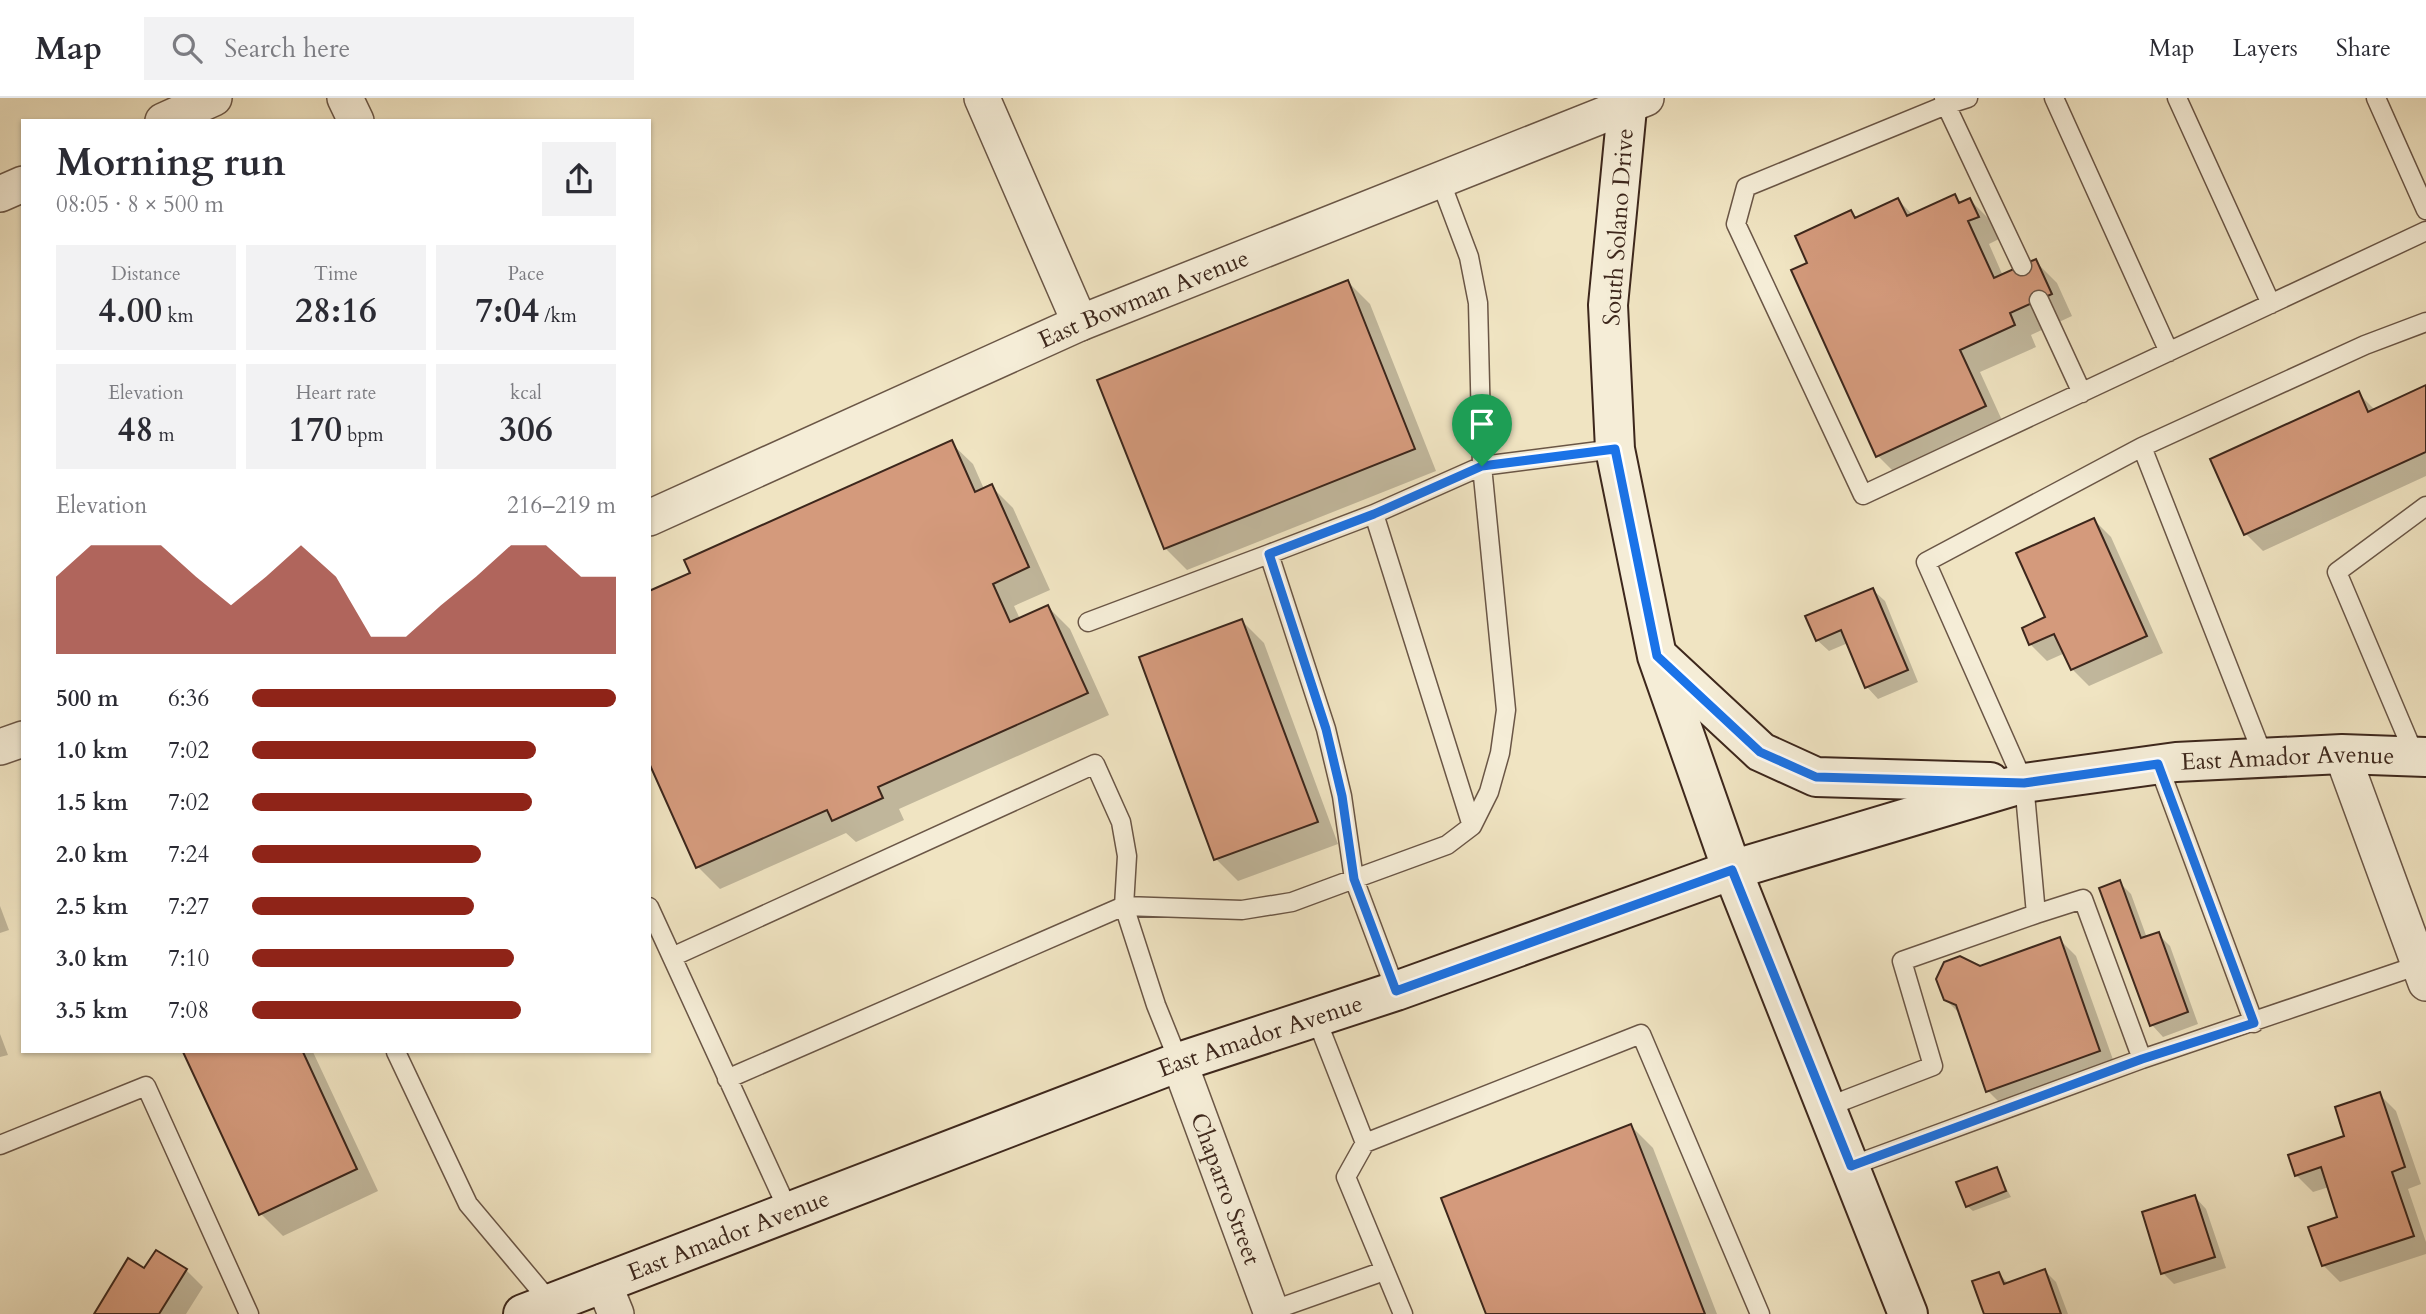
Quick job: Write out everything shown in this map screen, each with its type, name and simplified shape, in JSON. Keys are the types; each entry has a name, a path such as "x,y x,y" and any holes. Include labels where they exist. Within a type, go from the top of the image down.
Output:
{"main road":[{"name":"South Solano Drive","path":"1634,100 1608,305 1615,449 1657,656 1732,870 1908,1314"},
{"path":"1657,656 1760,752 1816,777 2024,783"},
{"name":"East Amador Avenue","path":"537,1308 610,1298 789,1212 1179,1062 1396,991 1732,870 2024,783 2158,764 2342,754 2420,757"}],"street":[{"path":"167,119 214,98"},
{"path":"345,98 355,119"},
{"path":"982,98 1080,323"},
{"name":"East Bowman Avenue","path":"651,517 1080,323 1634,100"},
{"path":"0,194 21,185"},
{"path":"0,747 21,740"},
{"path":"2342,754 2423,974"},
{"name":"Chaparro Street","path":"1179,1062 1272,1312"}],"lane":[{"path":"1968,98 1945,101 1746,187 1737,223 1863,495 2426,231"},
{"path":"2054,98 2169,352"},
{"path":"2177,98 2271,304"},
{"path":"2376,98 2426,210"},
{"path":"1945,101 2022,266"},
{"path":"727,1079 1124,906 1242,910 1292,902 1447,845 1472,826 1489,792 1500,753 1506,710 1482,466 1478,303 1469,257 1440,180"},
{"path":"2039,300 2082,393"},
{"path":"2036,914 2024,783 1926,562 2142,447 2365,345 2426,322"},
{"path":"2142,447 2264,758"},
{"path":"1088,622 1374,514 1482,466 1615,449"},
{"path":"2420,757 2337,572 2426,506"},
{"path":"1374,514 1472,826"},
{"path":"1269,554 1326,729 1342,796 1354,879 1396,991"},
{"path":"672,957 1095,764 1121,822 1128,856 1124,906 1156,1005 1179,1062"},
{"path":"2158,764 2254,1023"},
{"path":"1827,1107 1933,1066 1902,961 2083,899 2142,1059"},
{"path":"651,911 789,1212"},
{"path":"1851,1166 2142,1059 2423,974"},
{"path":"1316,1018 1365,1143"},
{"path":"1403,1314 1346,1177 1365,1143 1641,1034 1760,1314"},
{"path":"396,1053 468,1204 537,1308"},
{"path":"0,1145 146,1086 249,1314"},
{"path":"1272,1312 1384,1271"}],"building":[{"path":"1955,194 1959,203 1970,198 1979,217 1968,221 1994,278 2036,259 2052,294 2010,313 2015,325 1960,350 1986,406 1876,457 1791,270 1807,263 1795,236 1851,210 1855,218 1898,198 1907,216"},
{"path":"1348,280 1415,449 1164,549 1097,380"},
{"path":"2426,385 2426,452 2244,535 2210,459 2359,391 2368,412"},
{"path":"952,440 975,492 992,484 1029,567 993,584 1010,622 1048,605 1088,693 878,787 883,798 832,821 827,810 696,868 651,767 651,590 690,573 684,560"},
{"path":"2094,518 2147,636 2071,670 2054,634 2029,645 2022,628 2045,617 2016,553"},
{"path":"1873,588 1908,670 1865,688 1841,630 1816,641 1805,616"},
{"path":"1242,619 1318,822 1214,860 1139,657"},
{"path":"2120,880 2141,938 2159,932 2188,1012 2150,1026 2099,888"},
{"path":"2060,937 2100,1051 1986,1092 1956,1005 1944,1000 1936,979 1944,962 1960,956 1980,966"},
{"path":"183,1053 303,1053 357,1169 259,1215"},
{"path":"2380,1092 2405,1167 2392,1172 2414,1236 2322,1266 2308,1227 2337,1217 2321,1167 2295,1176 2288,1155 2344,1136 2335,1107"},
{"path":"1631,1124 1705,1314 1486,1314 1441,1198"},
{"path":"1997,1167 2006,1191 1966,1207 1956,1182"},
{"path":"2195,1195 2215,1257 2161,1274 2142,1212"},
{"path":"156,1250 187,1269 159,1314 94,1314 128,1258 144,1268"},
{"path":"2045,1269 2061,1314 1984,1314 1972,1281 1999,1272 2004,1284"}],"route":[{"path":"1615,449 1657,656 1760,752 1816,777 2024,783 2158,764 2254,1023 2142,1059 1851,1166 1732,870 1396,991 1354,879 1342,796 1326,729 1269,554 1374,514 1482,466 1615,449"}]}
